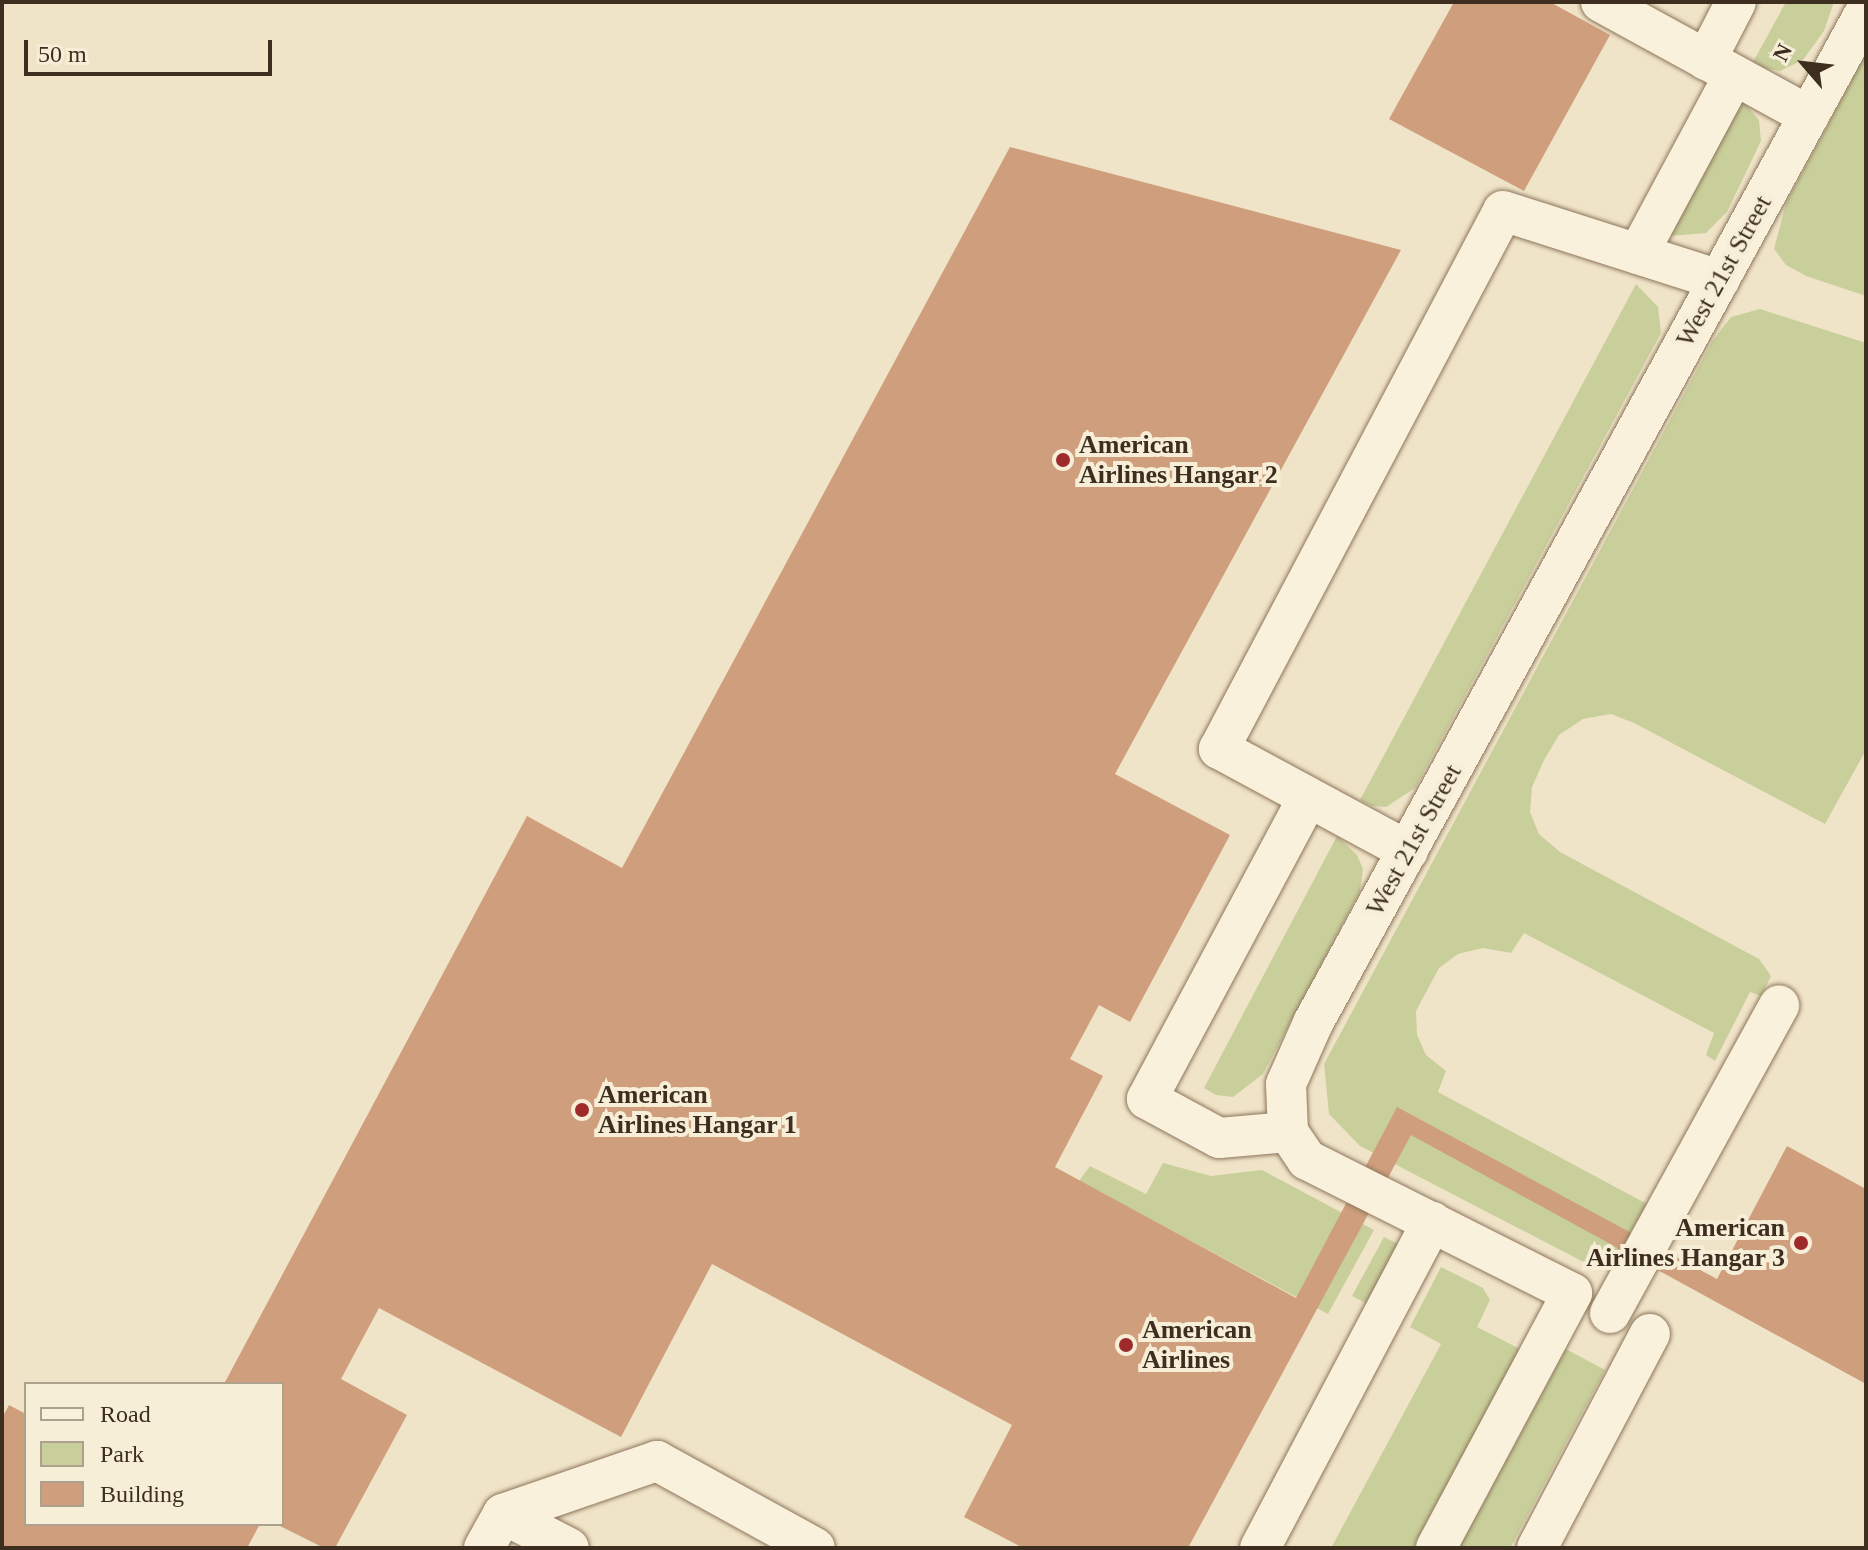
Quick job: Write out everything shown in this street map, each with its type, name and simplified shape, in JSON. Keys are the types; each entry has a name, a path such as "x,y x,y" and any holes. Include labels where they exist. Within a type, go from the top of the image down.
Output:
{"street":[{"path":"1601,2 1809,116"},
{"path":"1638,254 1720,67 1736,2"},
{"name":"West 21st Street","path":"1288,1132 1286,1084 1408,851 1866,11"},
{"path":"1408,851 1219,749 1503,211 1719,280"},
{"path":"1308,797 1147,1099 1219,1138 1288,1132 1307,1160 1572,1293 1436,1548"},
{"path":"1610,1313 1779,1005"},
{"path":"1260,1548 1432,1222"},
{"path":"1537,1548 1650,1334"},
{"path":"493,1531 657,1461 815,1548"},
{"path":"493,1531 569,1548"}],"green space":[{"path":"1786,2 1834,2 1824,31 1803,60 1780,71 1765,68 1753,62"},
{"path":"1866,54 1866,296 1806,276 1786,265 1774,249 1786,203"},
{"path":"1742,100 1759,120 1761,141 1727,212 1706,233 1669,236"},
{"path":"1636,284 1658,307 1661,333 1415,788 1386,807 1372,806 1360,800"},
{"path":"1760,309 1866,343 1866,750 1825,824 1634,723 1611,714 1583,719 1559,735 1544,760 1532,787 1530,812 1539,834 1560,852 1759,959 1771,976 1761,996 1750,992 1715,1061 1706,1055 1714,1033 1524,933 1511,953 1483,948 1458,954 1439,968 1416,1011 1417,1035 1426,1055 1446,1071 1438,1092 1647,1204 1613,1260 1599,1270 1360,1146 1329,1114 1324,1064 1713,340 1731,317"},
{"path":"1337,836 1357,855 1363,869 1360,891 1263,1074 1233,1097 1216,1095 1204,1088"},
{"path":"1163,1163 1211,1176 1262,1170 1374,1230 1328,1314 1079,1181 1090,1166 1146,1194"},
{"path":"1384,1237 1406,1248 1373,1307 1352,1296"},
{"path":"1441,1267 1483,1288 1490,1300 1477,1327 1520,1349 1413,1548 1331,1548 1441,1344 1410,1327"},
{"path":"1566,1349 1605,1370 1510,1548 1459,1548"}],"building":[{"path":"1454,2 1550,2 1610,35 1524,191 1389,119"},
{"path":"1010,147 1401,250 1115,774 1230,835 1130,1022 1099,1005 1070,1059 1103,1076 1055,1167 1296,1298 1397,1107 1717,1279 1787,1146 1866,1189 1866,1384 1411,1135 1188,1548 1023,1548 964,1517 1012,1425 712,1264 621,1437 379,1308 341,1379 407,1415 335,1548 324,1548 280,1526 284,1526 284,1382 225,1382 527,816 622,868"},
{"path":"9,1405 24,1413 24,1526 259,1526 247,1548 2,1548 2,1418"}],"place":[{"name":"American Airlines Hangar 2","path":"1063,460"},
{"name":"American Airlines Hangar 1","path":"582,1110"},
{"name":"American Airlines Hangar 3","path":"1801,1243"},
{"name":"American Airlines","path":"1126,1345"}]}
